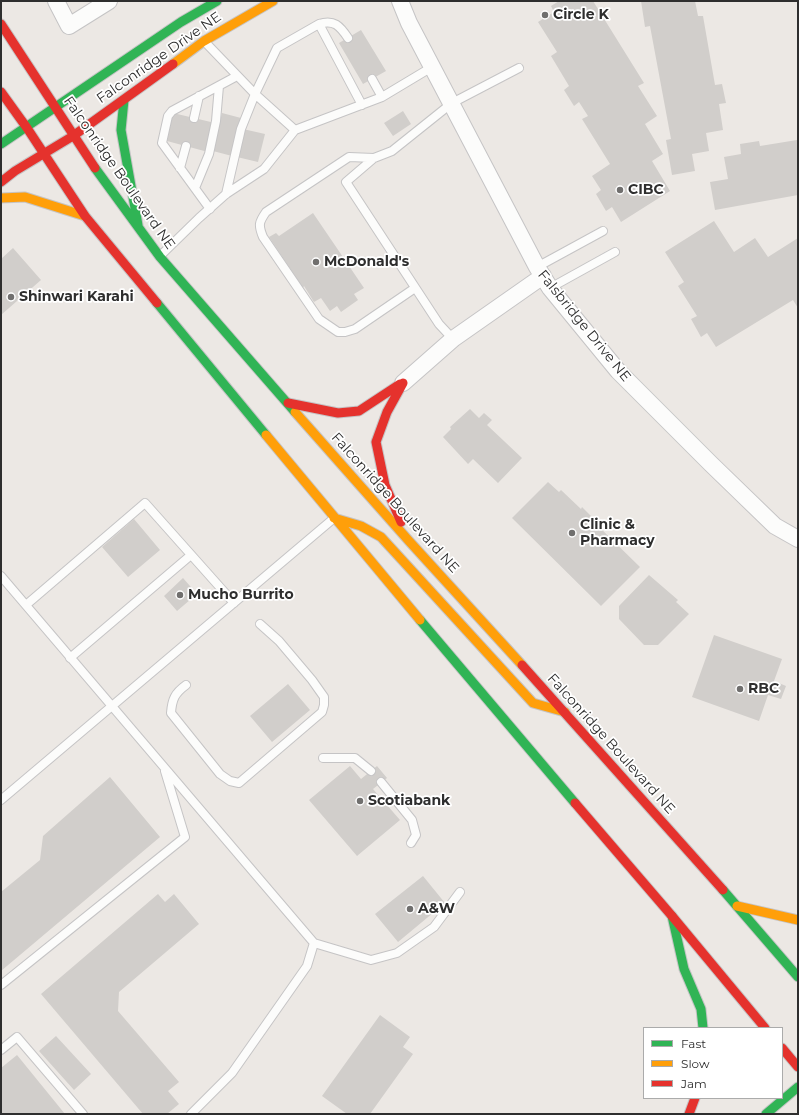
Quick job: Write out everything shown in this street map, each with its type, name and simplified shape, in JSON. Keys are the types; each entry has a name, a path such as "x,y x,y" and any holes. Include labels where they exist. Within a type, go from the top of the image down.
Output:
{"main road":[{"name":"Falconridge Drive NE","path":"1,144 27,128 181,22 217,1"},
{"name":"Falconridge Drive NE","path":"1,182 15,171 72,136 124,100 204,41 272,1"},
{"name":"Falconridge Boulevard NE","path":"1,24 56,108 72,136 139,231 160,257 409,541 565,712 798,977"},
{"path":"1,92 27,128 85,216 334,518 541,764 672,916 764,1027"},
{"path":"124,100 121,130 139,231"},
{"path":"1,198 25,197 85,216"},
{"path":"288,403 338,413 359,412 403,383"},
{"path":"403,383 387,412 376,442 385,485 409,541"},
{"path":"334,518 362,526 381,537 533,703 565,712"},
{"path":"737,906 798,920"},
{"path":"672,916 684,969 701,1009 703,1027"},
{"path":"783,1049 798,1067"},
{"path":"766,1114 798,1087"},
{"path":"689,1114 695,1099"}],"street":[{"path":"56,1 69,26 109,1"},
{"name":"Falsbridge Drive NE","path":"400,1 409,23 543,277 618,371 775,526 798,539"},
{"path":"403,383 453,339 543,277"}],"lane":[{"path":"226,194 241,129 255,94 277,48 327,21 334,23 342,29 348,38"},
{"path":"319,24 362,104"},
{"path":"204,41 255,94 294,130"},
{"path":"160,257 226,194 264,169 294,130 382,97 432,67"},
{"path":"453,339 439,324 346,182 374,158 392,151 452,103 519,68"},
{"path":"210,209 162,143 168,116 172,111 237,76"},
{"path":"372,79 382,97"},
{"path":"194,188 209,154 216,121 219,86"},
{"path":"194,118 199,96"},
{"path":"180,168 186,146"},
{"path":"374,158 349,157 266,212 261,219 259,228 262,238 319,319 338,332 345,332 354,329 415,288"},
{"path":"543,277 603,231"},
{"path":"543,277 615,252"},
{"path":"26,605 145,503 234,603"},
{"path":"1,800 334,518"},
{"path":"70,658 191,555"},
{"path":"1,576 314,943 371,960 397,953 434,927 460,892"},
{"path":"186,685 179,690 172,701 172,713 220,774 230,781 238,783 322,712 324,705 324,697 312,680 279,641 260,624"},
{"path":"323,758 355,758 371,771"},
{"path":"1,985 185,837 164,767"},
{"path":"381,782 412,820 416,835 411,843"},
{"path":"190,1114 232,1073 307,966 314,943"},
{"path":"1,1050 17,1037 83,1114"}],"building":[{"path":"559,1 593,1 644,83 638,86 657,116 645,124 663,154 652,161 670,191 621,222 612,207 606,211 596,194 601,190 592,176 610,164 582,119 588,116 579,102 574,106 564,90 569,86 551,56 557,52 538,22 554,12 551,6"},
{"path":"641,1 695,1 698,16 703,16 715,85 722,84 726,103 719,104 723,130 706,133 709,151 692,154 695,171 672,175 666,140 671,139 650,26 645,27"},
{"path":"361,30 386,71 363,84 339,43"},
{"path":"403,111 411,124 393,136 384,123"},
{"path":"173,113 215,123 208,152 167,141"},
{"path":"222,113 241,118 232,156 213,151"},
{"path":"243,129 265,134 258,162 237,157"},
{"path":"797,140 798,195 715,210 710,182 728,179 724,157 741,154 740,144 759,141 760,146"},
{"name":"McDonald's","path":"313,213 364,288 354,294 358,300 341,312 337,306 330,311 321,298 314,302 269,237 276,233 279,236"},
{"path":"714,221 734,252 755,238 768,257 798,238 798,308 793,300 716,347 707,333 701,337 691,319 697,316 678,286 684,282 665,252"},
{"name":"Shinwari Karahi","path":"13,248 41,280 1,315 1,259"},
{"path":"470,409 479,418 484,413 492,420 487,425 522,458 498,483 473,459 468,464 443,437 451,429 450,427"},
{"path":"548,482 559,492 561,490 581,509 582,507 596,521 595,523 640,567 601,606 512,518"},
{"path":"134,519 160,550 128,577 102,547"},
{"path":"649,575 678,600 676,602 689,614 658,645 644,645 619,619 619,606"},
{"name":"Mucho Burrito","path":"183,578 197,594 177,611 164,596"},
{"path":"714,635 782,659 774,681 786,686 781,699 768,695 759,721 692,697"},
{"path":"288,684 310,710 272,742 250,716"},
{"path":"350,766 361,779 377,766 387,778 373,789 400,820 357,856 309,800"},
{"path":"110,777 160,837 1,971 1,892 40,860 43,836"},
{"name":"A&W","path":"423,876 445,903 398,942 375,914"},
{"path":"158,894 165,902 174,894 199,924 119,992 118,1011 179,1082 168,1091 179,1104 167,1114 143,1114 41,994"},
{"path":"380,1015 410,1037 403,1047 413,1054 370,1114 347,1114 322,1096"},
{"path":"56,1036 91,1074 74,1090 39,1051"},
{"path":"17,1055 65,1114 1,1114 1,1068"}],"traffic: fast":[{"path":"1,144 181,22 217,1"},
{"path":"124,100 121,130 138,225"},
{"path":"95,168 160,257 295,412"},
{"path":"157,303 266,435"},
{"path":"420,620 575,803"},
{"path":"723,890 798,977"},
{"path":"672,916 684,969 701,1009 703,1027"},
{"path":"766,1114 798,1087"}],"traffic: slow":[{"path":"173,64 204,41 273,1"},
{"path":"1,198 25,197 85,216"},
{"path":"295,412 409,541 522,665"},
{"path":"266,435 420,620"},
{"path":"334,518 361,526 381,537 533,703 565,712"},
{"path":"737,906 798,920"}],"traffic: jam":[{"path":"1,24 95,168"},
{"path":"1,182 15,171 73,136 173,64"},
{"path":"1,92 27,128 85,216 157,303"},
{"path":"401,522 385,485 376,442 387,412 403,383"},
{"path":"288,403 338,413 359,411 400,384"},
{"path":"522,665 723,890"},
{"path":"575,803 672,916 764,1027"},
{"path":"783,1049 798,1067"},
{"path":"689,1114 695,1099"}],"place":[{"name":"Circle K","path":"545,15"},
{"name":"CIBC","path":"620,190"},
{"name":"McDonald's","path":"316,262"},
{"name":"Shinwari Karahi","path":"11,297"},
{"name":"Clinic & Pharmacy","path":"572,533"},
{"name":"Mucho Burrito","path":"180,595"},
{"name":"RBC","path":"740,689"},
{"name":"Scotiabank","path":"360,801"},
{"name":"A&W","path":"410,909"}]}
